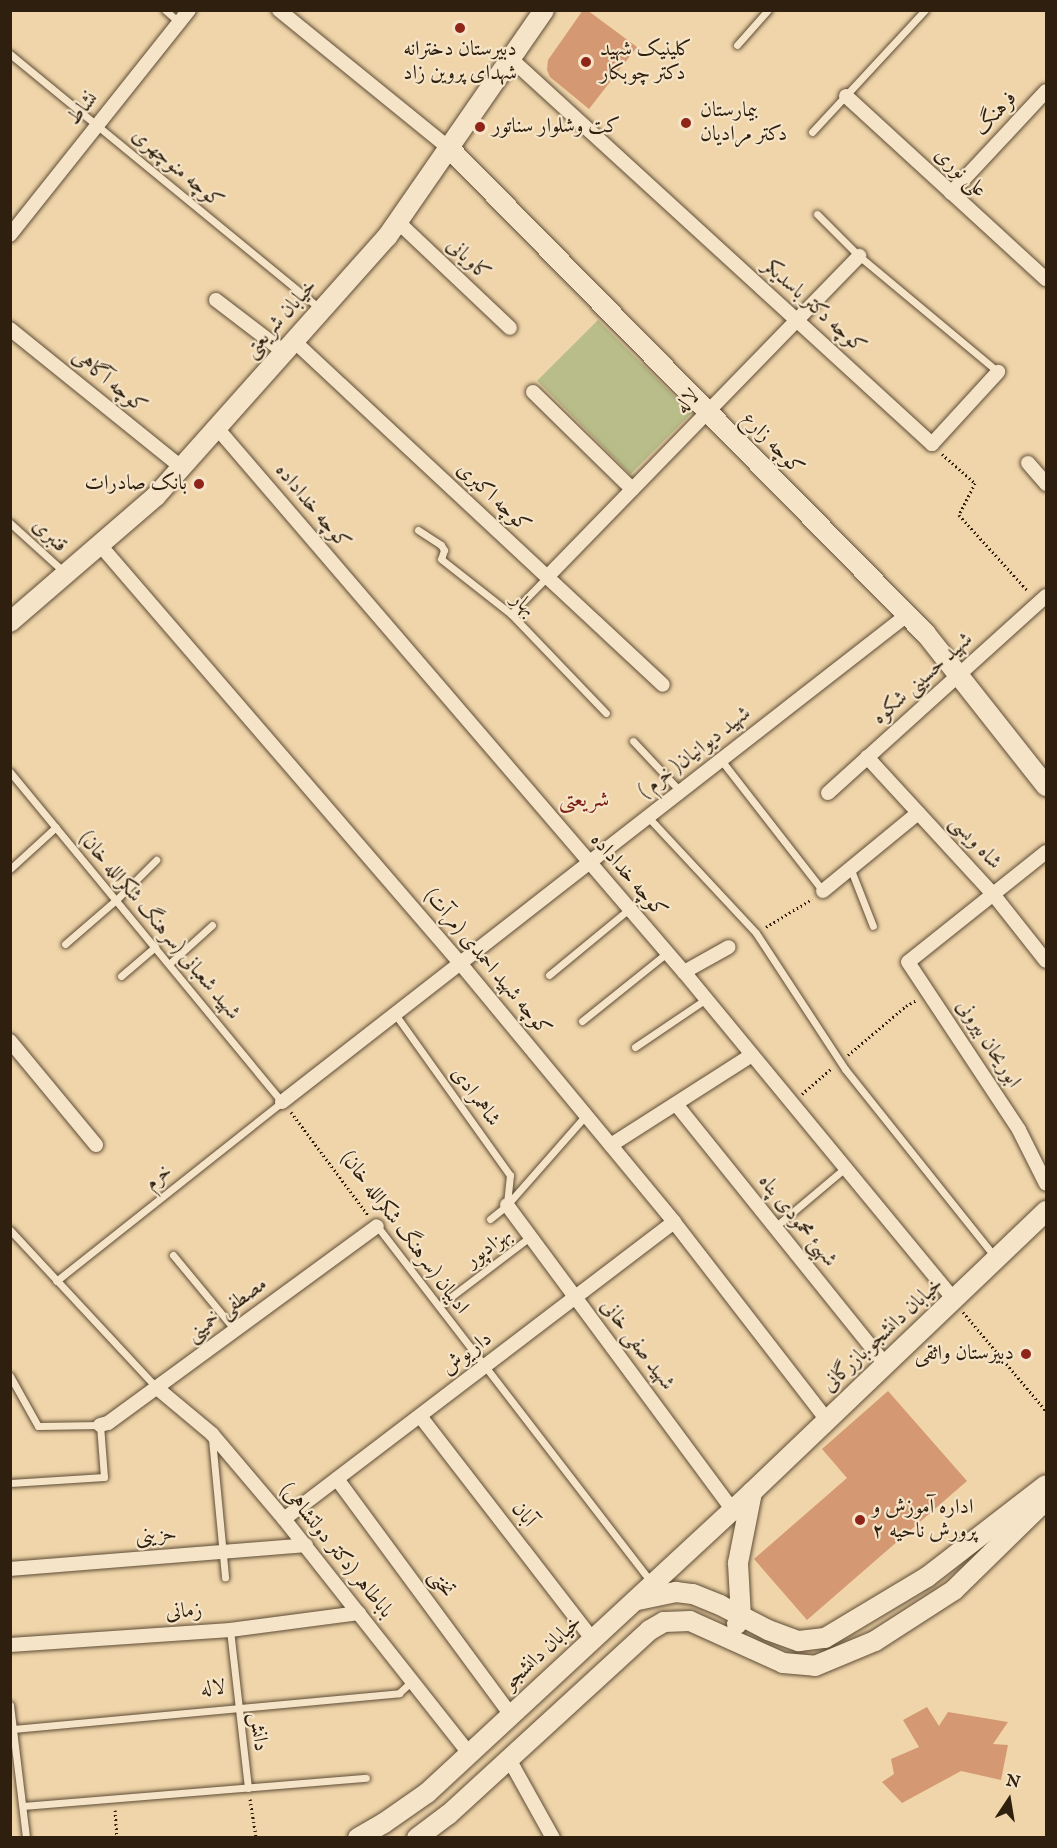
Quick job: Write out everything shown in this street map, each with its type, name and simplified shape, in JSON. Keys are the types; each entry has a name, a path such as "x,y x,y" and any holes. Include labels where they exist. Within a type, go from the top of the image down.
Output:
{"main road":[{"name":"خیابان شریعتی","path":"10,622 156,496 322,310 398,222 544,10"},
{"name":"کوچه زارع","path":"449,148 926,634 1047,786"},
{"name":"خیابان دانشجو.بازرگانی","path":"752,1492 1047,1211"},
{"path":"636,1600 676,1593 693,1594 799,1641 825,1638 927,1577 1047,1485"},
{"name":"خیابان دانشجو","path":"358,1838 384,1823 426,1793 752,1492"},
{"path":"729,1639 741,1617 738,1563 752,1492"},
{"path":"417,1838 448,1815 650,1630 664,1622 690,1620 783,1663 815,1666 875,1641 954,1590 1047,1500"}],"street":[{"name":"نشاط","path":"10,235 189,10"},
{"path":"279,10 449,148"},
{"name":"کوچه دکتر باسدیکر","path":"510,58 932,444"},
{"name":"فرهنگ","path":"951,193 1047,91"},
{"name":"علی نوری","path":"846,96 1047,279"},
{"name":"کاویانی","path":"398,222 510,328"},
{"name":"لاله","path":"547,577 859,256"},
{"name":"کوچه اکبری","path":"216,300 289,347 547,577 663,685"},
{"name":"کوچه آگاهی","path":"10,329 181,468"},
{"path":"932,444 998,372"},
{"path":"533,392 632,489"},
{"name":"کوچه خداداده","path":"217,428 588,863 684,972 955,1301"},
{"path":"1028,463 1047,484"},
{"name":"کوچه شهید احمدی (مرآت)","path":"100,544 460,963 674,1222 827,1420"},
{"name":"شهید حسینی شکوه","path":"828,793 1043,599"},
{"name":"شهید دیوانیان( خرم )","path":"282,1101 907,615"},
{"name":"شاه ویسی","path":"867,757 993,894 1047,961"},
{"path":"823,891 918,813"},
{"path":"993,894 1047,852"},
{"name":"ابوریحان بیرونی","path":"993,894 908,962 1019,1130 1047,1184"},
{"path":"684,972 729,947"},
{"path":"10,1041 96,1145"},
{"path":"611,1145 752,1055"},
{"name":"شهیئ محمودی پناه","path":"676,1104 886,1365"},
{"name":"شهید صفی خانی","path":"507,1205 733,1510"},
{"name":"داریوش","path":"285,1519 674,1222"},
{"name":"مصطفی خمینی","path":"100,1425 108,1424 377,1226"},
{"name":"باباطاهر (دکتر دولتشاهی)","path":"157,1388 212,1434 285,1519 469,1754"},
{"name":"آبان","path":"420,1416 593,1640"},
{"name":"تختی","path":"337,1479 511,1715"},
{"name":"حزینی","path":"10,1569 306,1545"},
{"name":"زمانی","path":"10,1645 230,1629 359,1613"},
{"path":"509,1759 553,1838"}],"lane":[{"path":"165,10 179,22"},
{"path":"737,45 768,10"},
{"path":"812,132 926,10"},
{"name":"کوچه منوچهری","path":"10,54 322,310"},
{"path":"817,214 859,256 998,372"},
{"name":"قنبری","path":"10,523 65,574"},
{"name":"بهار","path":"418,530 441,545 444,550 441,559 511,614 606,713"},
{"path":"511,614 547,577"},
{"path":"633,741 681,791"},
{"path":"721,760 823,891"},
{"name":"شهید شعبانی (سرهنگ شکرالله خان)","path":"10,772 282,1101"},
{"path":"648,817 756,933 840,1062 998,1260"},
{"path":"10,869 56,827"},
{"path":"65,944 116,900 156,860"},
{"path":"851,870 873,926"},
{"path":"549,975 629,909"},
{"path":"169,964 212,925"},
{"path":"121,976 155,947"},
{"path":"582,1021 667,953"},
{"path":"635,1047 706,999"},
{"name":"شاهمرادی","path":"394,1014 510,1175 507,1205"},
{"name":"خرم","path":"56,1281 282,1101"},
{"path":"490,1219 507,1205 586,1116"},
{"path":"775,1227 845,1168"},
{"name":"ادیبان (سرهنگ شکرالله خان)","path":"377,1226 653,1584"},
{"path":"10,1230 157,1388"},
{"name":"بهزادپور","path":"439,1306 530,1237"},
{"path":"173,1255 235,1330"},
{"path":"10,1376 38,1426 100,1425 104,1477 10,1483"},
{"path":"212,1434 225,1577"},
{"name":"دانش","path":"230,1629 248,1788"},
{"name":"لاله","path":"13,1729 399,1693 412,1681"},
{"path":"10,1704 13,1757 26,1838"},
{"path":"22,1806 366,1778"}],"path":[{"path":"932,444 975,483 959,515 1043,599"},
{"path":"756,933 823,891"},
{"path":"791,1103 906,1006 929,993"},
{"name":"ادیبان (سرهنگ شکرالله خان)","path":"282,1101 377,1226"},
{"path":"955,1301 1047,1412"},
{"path":"248,1788 256,1838"},
{"path":"114,1799 117,1838"}],"green space":[{"path":"598,320 691,413 631,474 537,381"}],"building":[{"name":"کلینیک شهید دکتر چوبکار","path":"583,10 587,10 637,47 589,109 550,77 547,70 548,60"},
{"name":"اداره آموزش و پرورش ناحیه ۲","path":"888,1391 967,1481 807,1620 754,1559 847,1478 822,1449"},
{"path":"927,1707 939,1726 948,1712 1008,1722 993,1744 1008,1745 1001,1780 961,1771 902,1803 882,1782 894,1774 891,1759 919,1747 903,1720"}],"place":[{"name":"دبیرستان دخترانه شهدای پروین زاد","path":"460,28"},
{"name":"کلینیک شهید دکتر چوبکار","path":"586,62"},
{"name":"بیمارستان دکتر مرادیان","path":"686,123"},
{"name":"کت وشلوار سناتور","path":"480,127"},
{"name":"بانک صادرات","path":"199,484"},
{"name":"دبیرستان واثقی","path":"1026,1354"},
{"name":"اداره آموزش و پرورش ناحیه ۲","path":"860,1520"}],"district":[{"name":"شریعتی","path":"584,801"}]}
